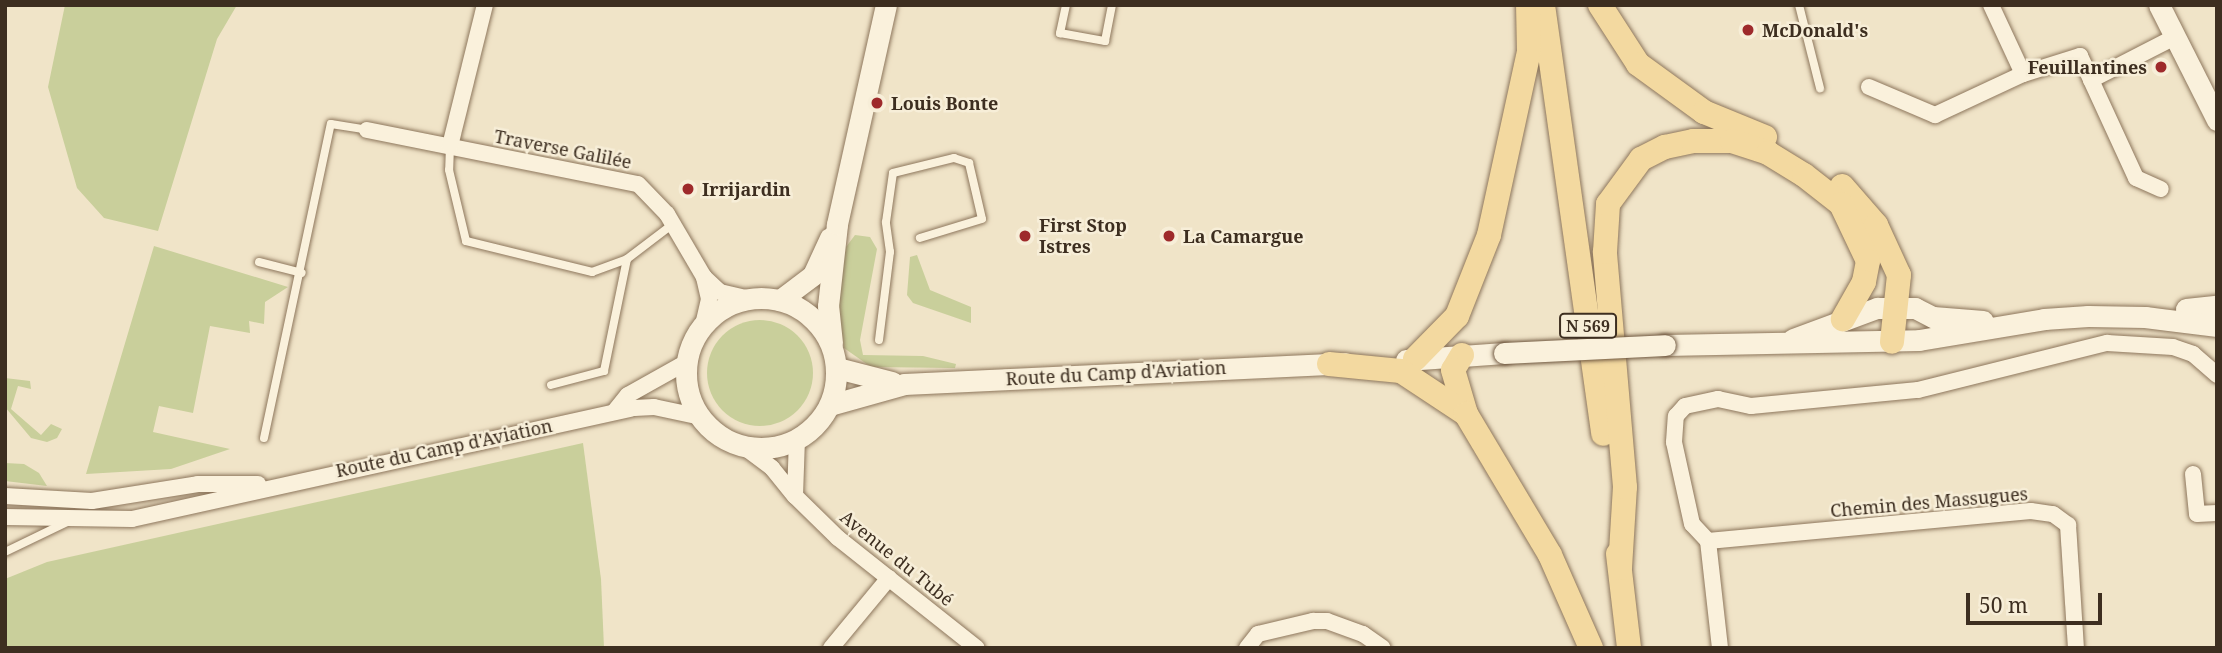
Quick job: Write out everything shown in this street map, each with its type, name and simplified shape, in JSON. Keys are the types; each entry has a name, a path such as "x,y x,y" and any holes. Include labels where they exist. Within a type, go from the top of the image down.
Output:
{"main road":[{"path":"1415,359 1457,316 1489,235 1529,51 1528,5"},
{"name":"N 569","path":"1543,5 1629,648"},
{"path":"1600,5 1638,64 1703,112 1786,145 1840,183 1876,225 1899,275 1888,307 1892,342"},
{"name":"N 569","path":"1620,568 1625,487 1605,252 1608,204 1641,159 1665,147 1693,141 1732,141 1768,153 1841,204 1868,261 1864,282"},
{"path":"1843,319 1864,282"},
{"path":"1462,355 1453,370 1466,414 1550,555 1591,648"},
{"path":"1329,364 1401,372 1466,414"}],"street":[{"path":"450,146 485,5"},
{"path":"835,359 822,328 803,310 780,300 751,299 717,313 703,325 687,362 689,391 701,417 719,435 743,446 780,446 797,439 830,405 835,359 828,306 837,224 886,5"},
{"path":"1991,5 2023,74"},
{"path":"2159,5 2217,120"},
{"path":"2091,80 2175,37"},
{"path":"1869,87 1935,115 2023,74 2080,56 2136,178 2161,189"},
{"name":"Traverse Galilée","path":"367,130 638,184 673,225 704,277 720,292 751,299"},
{"path":"780,300 813,275 837,224"},
{"name":"Traverse Galilée","path":"703,325 709,299 704,277"},
{"path":"1864,282 1888,307"},
{"path":"1787,342 1843,319 1888,307 1976,323 2082,305 2186,309 2217,314"},
{"path":"2186,309 2217,306"},
{"name":"Route du Camp d'Aviation","path":"835,359 867,379 904,384 1665,345 1892,342 2077,317 2145,317 2217,326"},
{"path":"1720,648 1708,541 1692,524 1682,494 1673,427 1685,406 1697,401 1718,399 1751,406 1918,390 2107,343 2174,347 2193,354 2217,375"},
{"path":"614,412 628,395 687,362"},
{"name":"Route du Camp d'Aviation","path":"830,405 904,384"},
{"name":"Route du Camp d'Aviation","path":"5,517 132,519 211,505 275,484 614,412 654,407 701,417"},
{"path":"795,496 797,439"},
{"name":"Avenue du Tubé","path":"743,446 772,468 795,496 889,578 977,648"},
{"path":"2193,474 2197,514 2217,513"},
{"name":"Route du Camp d'Aviation","path":"5,496 92,501 198,484 275,484"},
{"name":"Chemin des Massugues","path":"1708,541 2031,511 2053,514 2068,525 2076,648"},
{"path":"831,648 889,578"},
{"path":"1248,648 1258,634 1313,621 1327,621 1363,634 1383,648"}],"lane":[{"path":"1066,5 1060,33 1105,41 1112,5"},
{"path":"1800,5 1820,88"},
{"path":"264,438 302,273 331,124 367,130"},
{"path":"450,146 449,170 466,241 592,272 627,260 673,225"},
{"path":"879,340 890,252 886,222 893,173 954,158 969,163 982,219 920,238"},
{"path":"551,385 604,371 627,260"},
{"path":"260,262 302,273"},
{"path":"5,552 74,519"}],"green space":[{"path":"65,5 237,5 217,39 158,231 104,218 77,188 48,87"},
{"path":"855,235 870,237 877,249 860,340 863,355 923,356 956,364 955,368 871,367 844,348 836,294 846,247"},
{"path":"154,246 288,287 265,302 264,324 249,321 250,333 210,326 193,413 159,406 153,432 230,449 171,469 86,474"},
{"path":"917,255 930,290 971,307 971,323 913,303 907,295 910,257"},
{"path":"760,320 780,324 798,335 809,353 813,373 809,393 798,411 780,422 760,426 740,422 722,411 711,393 707,373 711,353 722,335 740,324"},
{"path":"5,378 30,381 31,389 18,386 11,409 41,435 51,424 62,429 57,438 47,442 31,438 5,407"},
{"path":"583,443 601,579 604,648 5,648 5,579 47,562"},
{"path":"5,463 24,464 39,473 47,486 5,481"}],"place":[{"name":"McDonald's","path":"1748,30"},
{"name":"Feuillantines","path":"2161,67"},
{"name":"Louis Bonte","path":"877,103"},
{"name":"Irrijardin","path":"688,189"},
{"name":"First Stop Istres","path":"1025,236"},
{"name":"La Camargue","path":"1169,236"}]}
